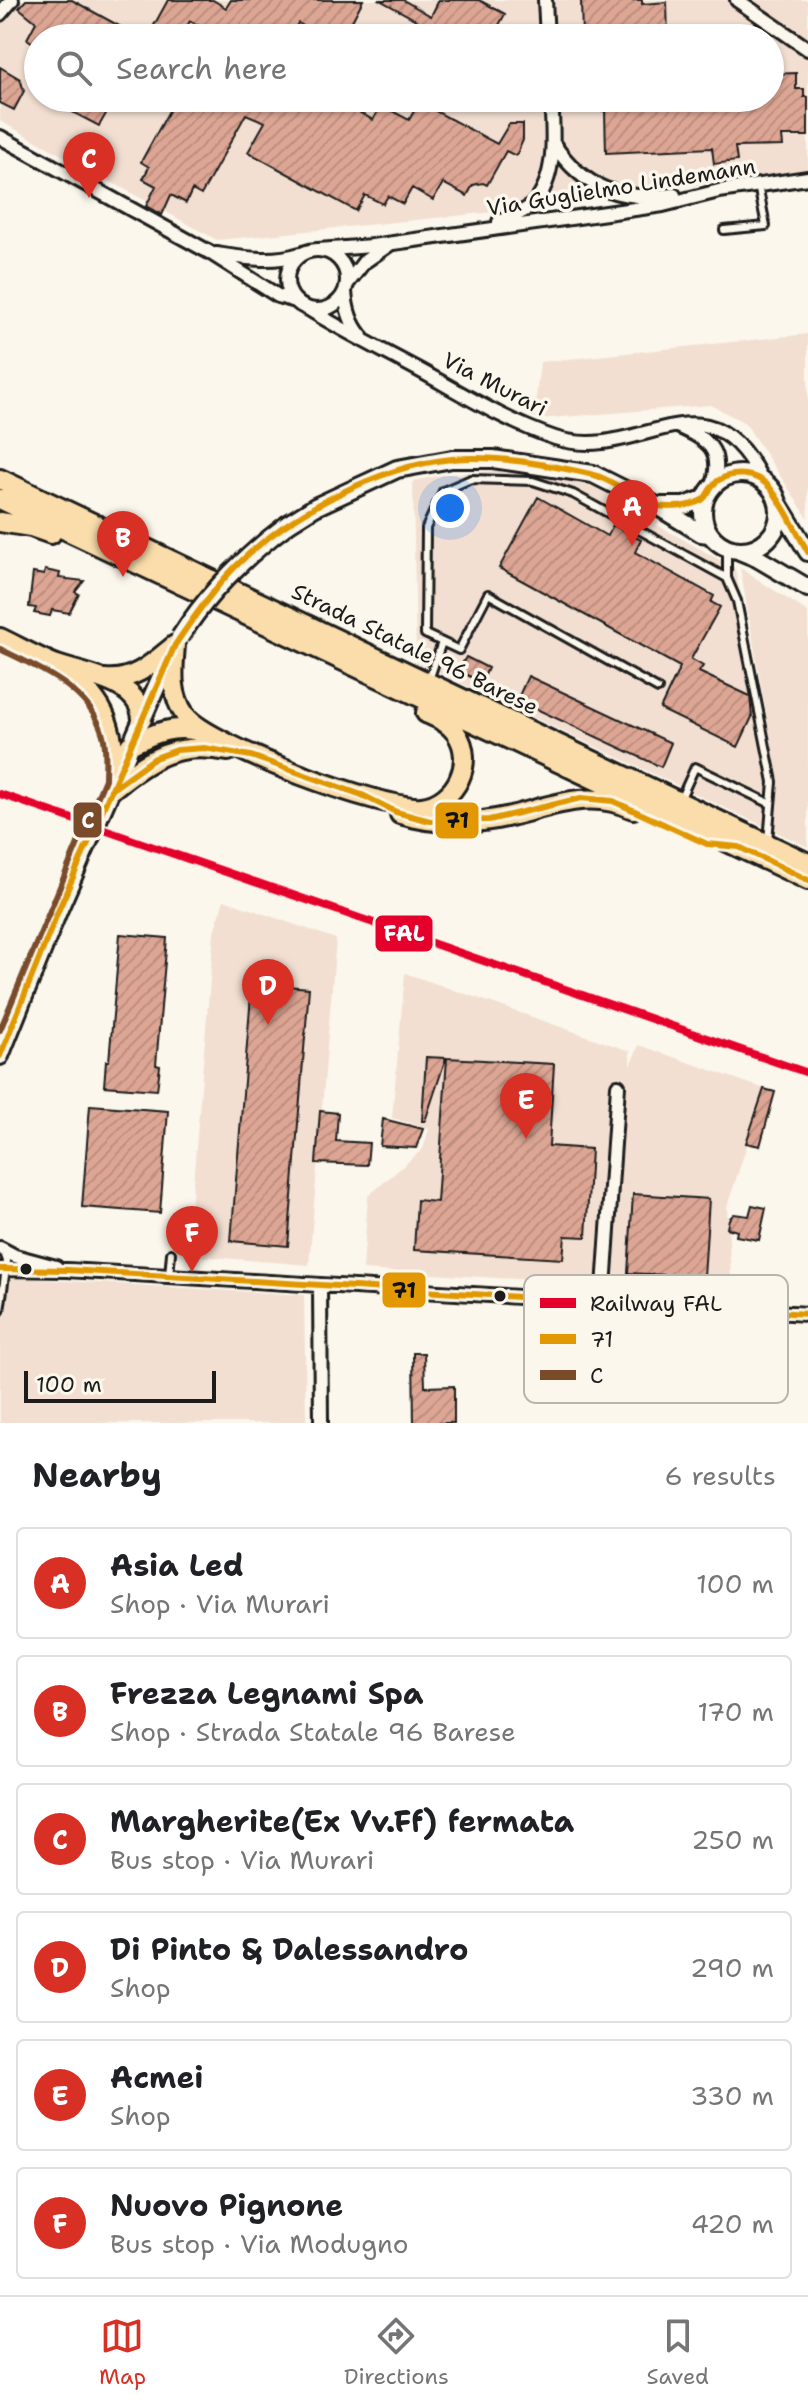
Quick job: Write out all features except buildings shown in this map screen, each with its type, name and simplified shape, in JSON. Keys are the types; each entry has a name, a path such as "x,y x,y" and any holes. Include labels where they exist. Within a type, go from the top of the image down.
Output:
{"main road":[{"name":"Strada Statale 96 Barese","path":"0,479 808,863"},
{"name":"Strada Statale 96 Barese","path":"0,499 808,880"},
{"path":"0,522 49,533 113,563 190,588"},
{"path":"0,638 55,665 101,679 132,696 140,708 142,719"},
{"path":"101,679 120,679 138,673 177,641"},
{"path":"177,641 172,684 178,704 190,722 204,733"},
{"path":"313,647 367,685 445,722 456,733 463,749 465,765 459,780 448,794 430,805 411,807 362,795"},
{"path":"55,665 89,691 103,710 114,744 112,788"},
{"path":"130,745 174,728 188,728 251,756 362,795 411,817 445,822 489,820 572,800 602,799 624,805 707,844 739,847"},
{"path":"112,788 145,763 177,750 204,748 251,756"}],"street":[{"path":"0,14 12,0"},
{"path":"545,0 546,24"},
{"path":"737,0 772,24"},
{"path":"784,32 808,49"},
{"path":"475,230 516,215 533,204 542,188 553,143 552,112"},
{"name":"Via Murari","path":"0,137 209,252 278,296 302,305 495,412 558,439 585,444 613,442 677,426 704,424 727,433 745,450 762,480"},
{"path":"553,143 573,169 611,192 648,197 719,191"},
{"name":"Via Guglielmo Lindemann","path":"392,242 663,205 719,191 808,178"},
{"path":"302,254 293,261 287,277 288,286 302,305 321,310 330,307 364,262 392,242"},
{"name":"Via Murari","path":"209,252 253,260 289,258 318,250 392,242"},
{"path":"318,250 330,253 343,266 345,306 353,326 363,339"},
{"path":"677,426 701,436 712,449 717,463 702,511 709,534"},
{"path":"0,1056 59,909 177,641 199,609 235,567 288,524 315,507 397,469 452,459 538,464 593,474 657,506 701,533 709,534 732,550 757,558 808,588"},
{"path":"657,506 684,506 709,492 724,477 750,475 762,480 775,495 808,552"},
{"path":"732,550 750,550 770,538 779,516 779,504"},
{"path":"605,1275 618,1086"},
{"path":"1,1249 67,1270"},
{"path":"3,1269 67,1270 524,1298"},
{"path":"320,1286 321,1423"},
{"path":"788,1313 808,1314"}],"lane":[{"path":"724,230 766,226 758,185"},
{"path":"658,689 488,594 459,650 425,634 426,528 443,491 471,479 533,481 573,494 727,578"},
{"path":"732,550 727,578 737,601 773,782 767,844"},
{"path":"428,682 442,642"},
{"path":"679,802 695,767 771,804"},
{"path":"0,1311 3,1269 7,1261 1,1249"},
{"path":"169,1276 171,1253"}],"shaded area":[{"path":"0,0 808,0 808,169 553,206 217,240 0,121"},
{"path":"808,334 808,518 745,423 711,405 538,419 534,416 540,362"},
{"path":"507,470 559,477 608,491 661,518 657,525 735,568 781,797 740,568 808,612 808,847 416,662 413,481 447,474"},
{"path":"224,900 336,939 309,1265 187,1255 214,932"},
{"path":"405,973 630,1051 630,1066 639,1045 765,1089 727,1207 731,1275 524,1275 524,1280 363,1270 368,1196 423,1149 429,1129 392,1118"},
{"path":"0,1277 304,1295 306,1423 0,1423"}],"rail line":[{"name":"FAL","path":"0,794 808,1073"}],"transit line":[{"name":"71","path":"0,1056 59,909 175,645 234,568 255,548 306,512 334,496 394,472 452,459 503,460 590,474 647,502 666,507 697,502 704,499 719,480 743,475 759,479 771,489 808,552"},
{"name":"C","path":"0,649 46,672 87,705 103,735 106,757 105,779 0,1030"},
{"name":"71","path":"111,790 155,758 177,750 204,748 251,756 362,795 396,812 430,821 489,820 581,798 613,801 707,844 739,847 808,880"},
{"name":"71","path":"0,1269 67,1270 524,1297"},
{"name":"71","path":"788,1313 808,1314"}],"place":[{"name":"Margherite(Ex Vv.Ff) fermata","path":"89,198"},
{"name":"Asia Led","path":"632,546"},
{"name":"Frezza Legnami Spa","path":"123,577"},
{"name":"Di Pinto & Dalessandro","path":"268,1025"},
{"name":"Acmei","path":"526,1139"},
{"name":"Nuovo Pignone","path":"192,1272"}]}
